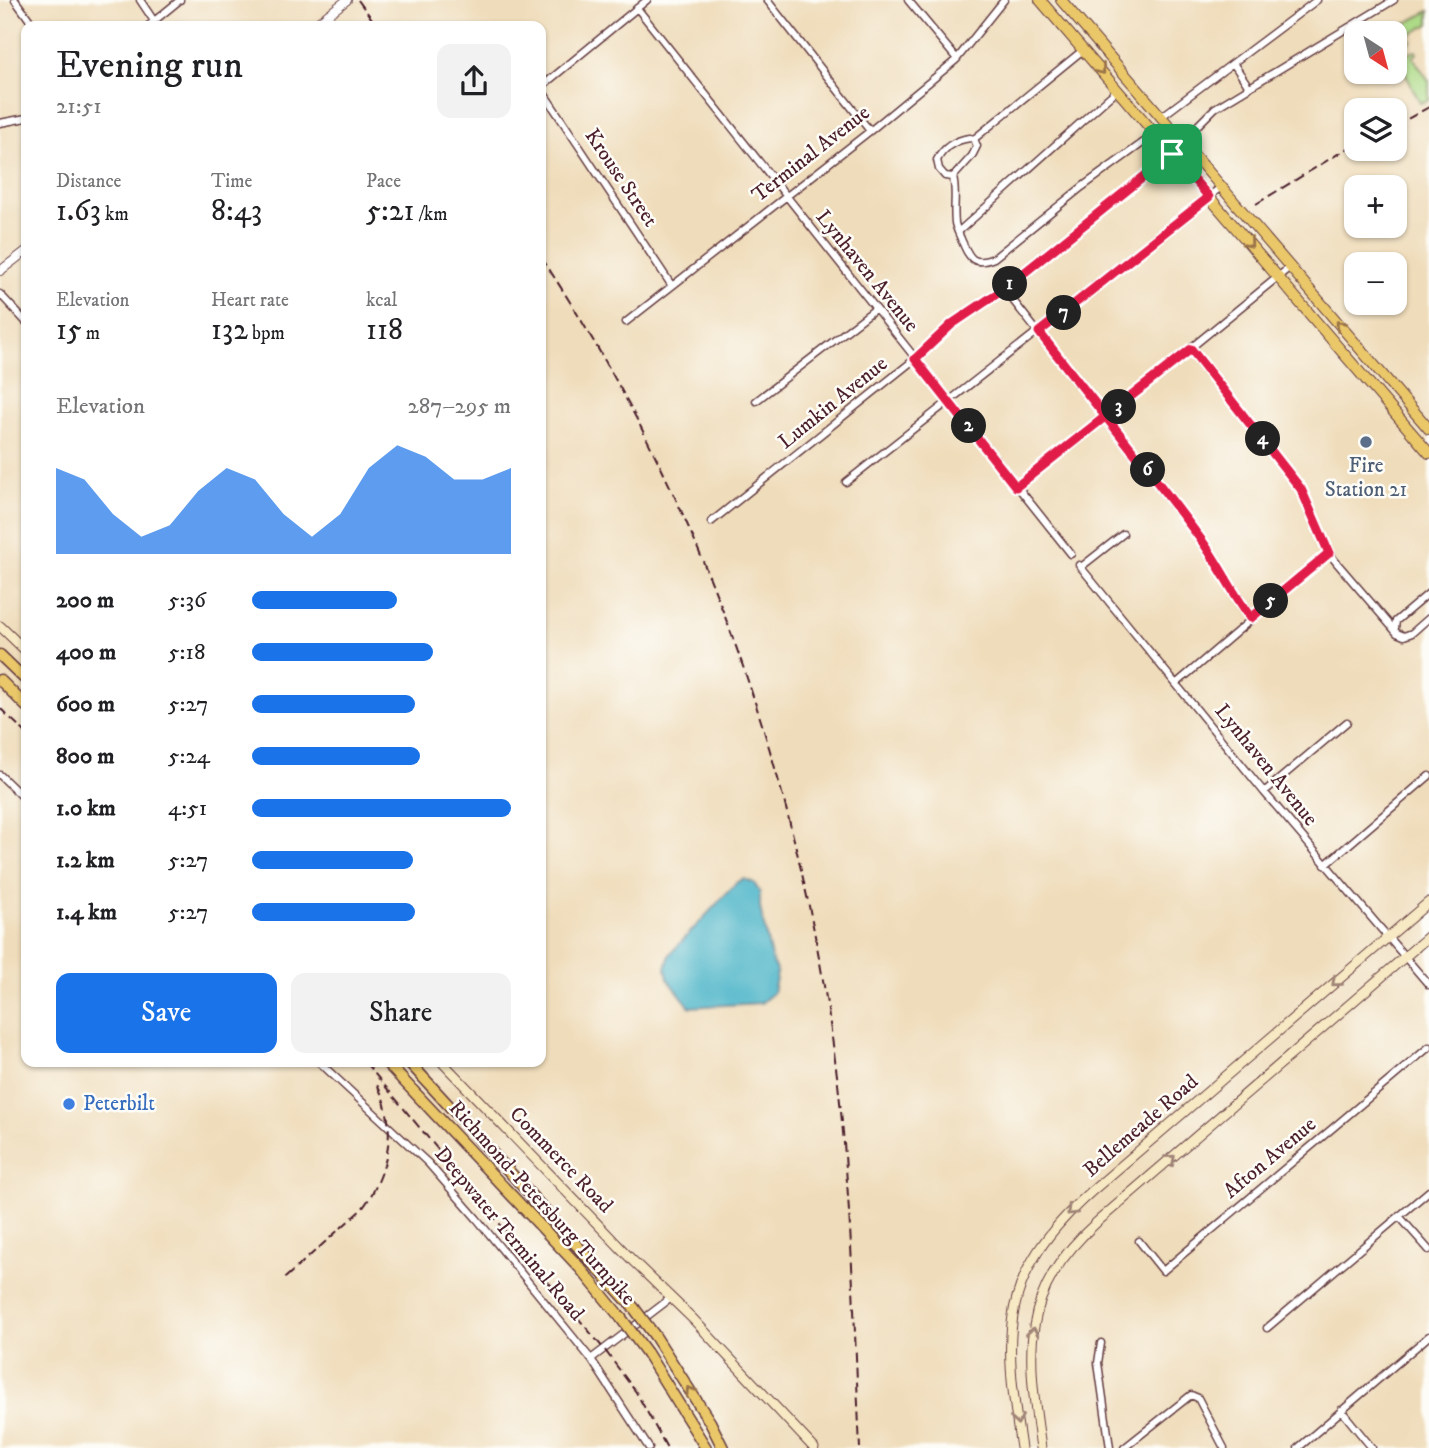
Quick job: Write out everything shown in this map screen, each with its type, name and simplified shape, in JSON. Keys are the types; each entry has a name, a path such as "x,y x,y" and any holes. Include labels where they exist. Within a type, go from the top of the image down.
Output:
{"highway":[{"path":"0,655 21,675"},
{"path":"0,680 21,701"},
{"name":"Richmond-Petersburg Turnpike","path":"391,1067 580,1268 647,1353 706,1448"},
{"name":"Richmond-Petersburg Turnpike","path":"414,1067 634,1308 710,1422 723,1448"}],"main road":[{"path":"1040,0 1429,453"},
{"path":"1061,0 1429,429"},
{"path":"0,625 21,646"},
{"path":"0,634 21,654"},
{"name":"Bellemeade Road","path":"1021,1448 1010,1369 1010,1332 1023,1281 1047,1237 1092,1191 1429,902"},
{"name":"Bellemeade Road","path":"1041,1448 1031,1376 1031,1339 1044,1291 1063,1258 1097,1222 1429,936"},
{"name":"Commerce Road","path":"447,1067 814,1448"},
{"name":"Commerce Road","path":"455,1067 642,1263 655,1281"}],"street":[{"path":"15,0 30,21"},
{"path":"140,0 154,21 180,0"},
{"path":"320,21 347,0"},
{"path":"546,84 647,0"},
{"path":"767,0 870,131"},
{"path":"908,0 957,59"},
{"name":"Terminal Avenue","path":"626,322 870,131 957,59 1004,0"},
{"path":"1161,117 1317,0"},
{"path":"1182,141 1215,108 1394,0"},
{"name":"Lynhaven Avenue","path":"636,8 1071,554"},
{"path":"953,177 945,176 939,169 937,160 950,144 961,139 974,139 1083,50"},
{"path":"1233,64 1249,87"},
{"path":"958,232 1117,90"},
{"name":"Krouse Street","path":"546,96 672,286"},
{"path":"0,122 21,119"},
{"path":"953,177 956,188 955,224 968,255 984,262 994,258 1082,187 1155,134"},
{"path":"953,177 972,156 976,146 974,139"},
{"name":"Lumkin Avenue","path":"711,522 915,359 952,324 1004,289 1172,154"},
{"path":"846,482 1221,187"},
{"path":"0,271 21,255"},
{"path":"1016,487 1290,267"},
{"path":"1004,289 1202,541 1251,618"},
{"path":"0,294 21,317"},
{"path":"756,401 875,309"},
{"path":"1191,349 1301,489 1329,553 1400,635 1408,635 1429,618"},
{"name":"Lynhaven Avenue","path":"1123,534 1080,566 1264,792 1429,985"},
{"path":"1177,683 1329,553"},
{"path":"1395,628 1396,621 1429,593"},
{"path":"1264,792 1347,722"},
{"path":"0,775 21,795"},
{"path":"1325,865 1429,776"},
{"name":"Afton Avenue","path":"1139,1241 1163,1271 1429,1047"},
{"name":"Deepwater Terminal Road","path":"324,1067 428,1163 485,1229 591,1359 649,1448"},
{"path":"1267,1328 1429,1191"},
{"path":"1399,1216 1429,1250"},
{"path":"591,1359 671,1298"},
{"path":"1298,1448 1429,1336"},
{"path":"1101,1343 1098,1363 1110,1448"},
{"path":"1125,1448 1186,1397 1195,1395 1224,1448"},
{"path":"1341,1410 1372,1448"}],"green space":[{"path":"1429,11 1429,24 1408,36 1411,41 1407,43 1407,23"},
{"path":"1416,51 1417,54 1413,57 1429,81 1429,100 1420,103 1407,76 1407,54"}],"water":[{"path":"744,879 754,883 760,893 760,908 777,973 773,993 761,1003 690,1007 668,979 666,968 670,954 737,882"}],"railway":[{"path":"358,0 373,21"},
{"path":"1407,119 1429,107"},
{"path":"1256,204 1344,150"},
{"path":"546,265 600,352 652,449 698,550 738,653 772,758 800,865 822,974 838,1084 850,1220 860,1448"},
{"path":"0,708 21,728"},
{"path":"369,1067 604,1349 636,1392 667,1448"},
{"path":"285,1278 362,1209 379,1180 388,1148 389,1131 383,1099 376,1083"}],"place":[{"name":"Fire Station 21","path":"1366,442"},
{"name":"Peterbilt","path":"69,1104"}],"route":[{"path":"1172,154 1004,289 952,324 915,359 1016,487 1106,417 1191,349 1301,489 1329,553 1251,618 1202,541 1106,417 1072,376 1039,332 1209,197 1172,154"}]}
